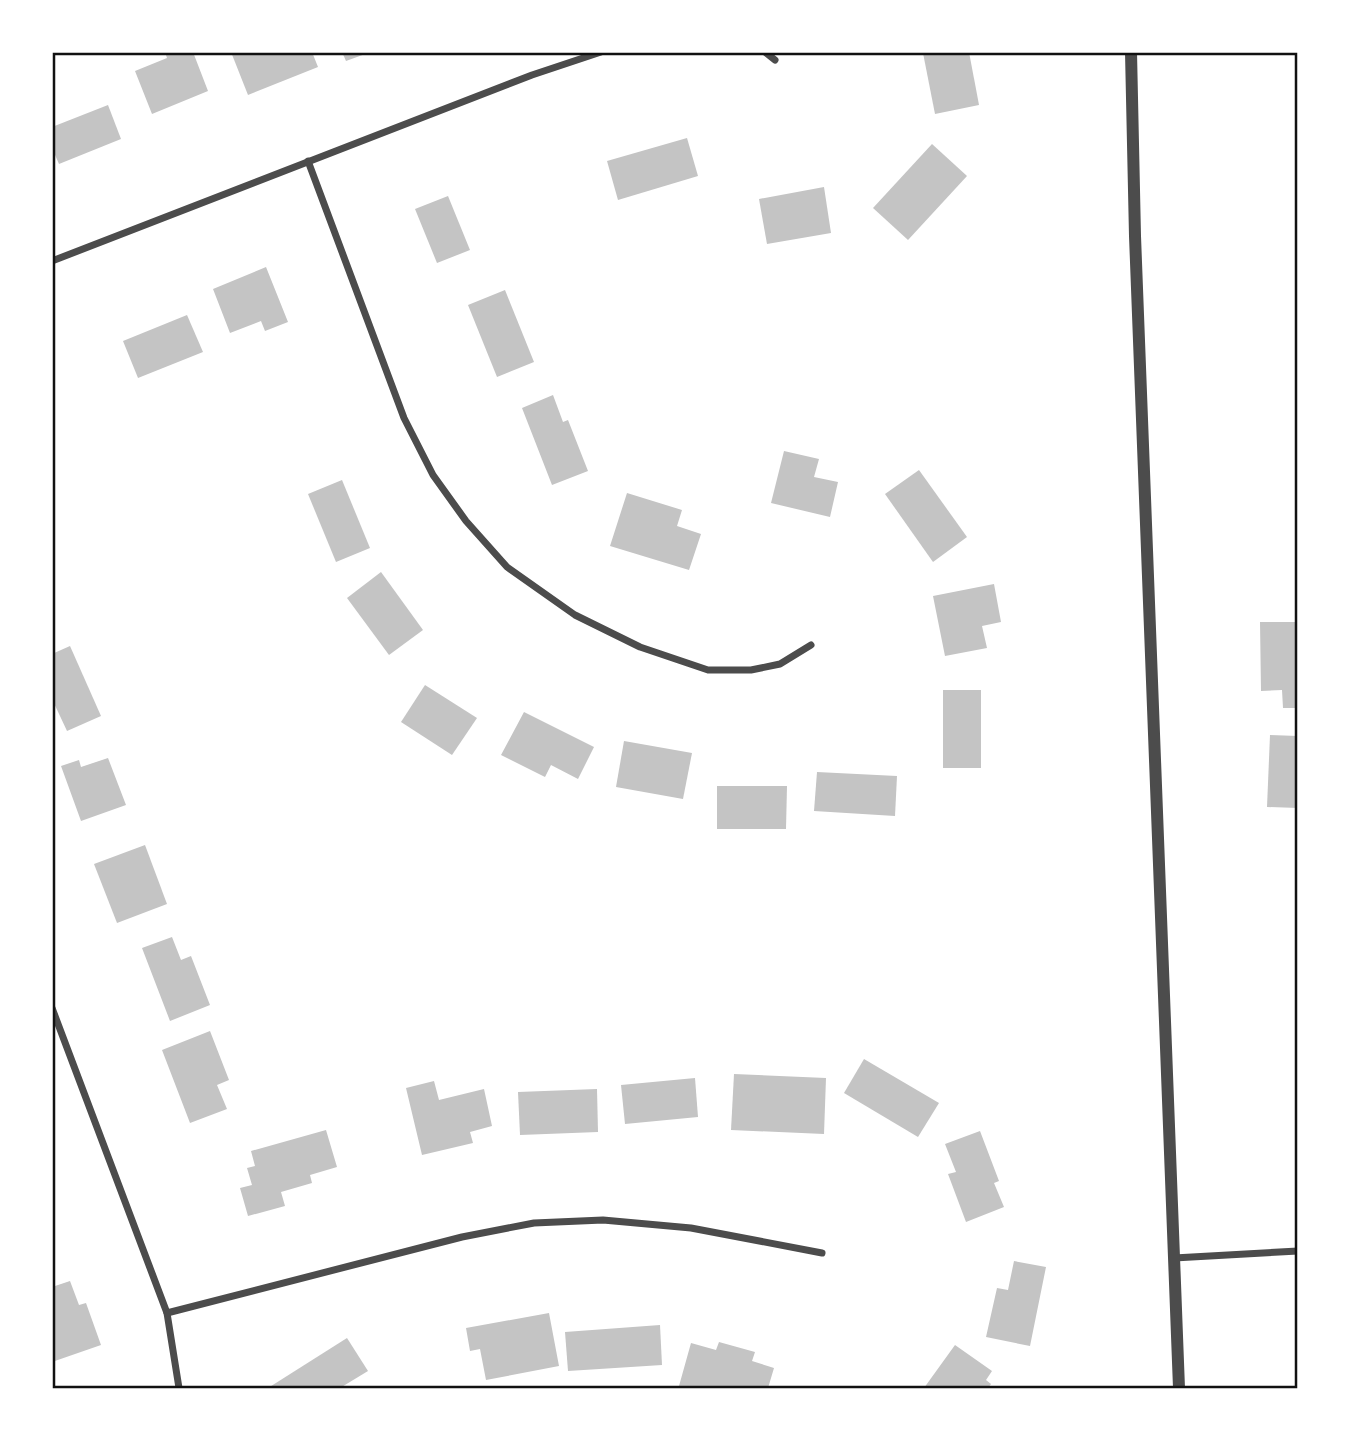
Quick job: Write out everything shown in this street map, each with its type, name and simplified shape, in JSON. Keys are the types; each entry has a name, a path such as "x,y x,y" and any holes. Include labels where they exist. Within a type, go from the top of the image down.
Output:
{"street":[{"path":"52,261 532,75 601,52"},
{"path":"765,52 775,60"},
{"path":"1131,52 1135,236 1178,1388"},
{"path":"308,162 404,418 433,475 466,522 507,567 575,615 640,647 708,670 751,670 780,664 811,645"},
{"path":"52,1008 167,1312 179,1388"},
{"path":"167,1312 462,1237 534,1223 603,1220 691,1228 822,1253"},
{"path":"1174,1258 1297,1251"}],"building":[{"path":"165,52 193,52 208,91 152,114 135,71 167,58"},
{"path":"231,52 312,52 318,67 248,95"},
{"path":"342,52 368,52 368,53 346,61"},
{"path":"969,52 979,105 935,114 923,53"},
{"path":"108,105 121,139 59,164 52,148 52,127"},
{"path":"687,138 698,176 618,200 607,161"},
{"path":"932,144 967,176 908,240 873,208"},
{"path":"824,187 831,233 767,244 759,199"},
{"path":"448,196 470,250 437,263 415,209"},
{"path":"266,267 288,322 265,331 261,321 230,333 213,289"},
{"path":"505,290 534,362 497,377 468,305"},
{"path":"187,315 203,352 138,378 123,341"},
{"path":"553,395 563,422 568,420 588,471 552,485 522,408"},
{"path":"784,451 819,459 814,477 838,482 830,517 771,503"},
{"path":"919,470 967,537 933,562 885,494"},
{"path":"342,480 370,548 336,562 308,494"},
{"path":"627,493 682,510 677,526 701,534 689,570 610,546"},
{"path":"381,572 423,630 389,655 347,598"},
{"path":"994,584 1001,622 982,626 987,648 945,656 933,596"},
{"path":"1260,622 1296,622 1298,708 1283,708 1282,690 1261,691"},
{"path":"70,646 101,716 67,731 52,699 52,654"},
{"path":"425,685 477,718 452,755 401,722"},
{"path":"943,690 981,690 981,768 943,768"},
{"path":"524,712 594,747 578,779 551,765 545,777 501,755"},
{"path":"1270,735 1298,736 1298,808 1267,807"},
{"path":"624,741 692,753 683,799 616,787"},
{"path":"108,758 126,805 81,821 61,766 79,760 81,767"},
{"path":"817,772 897,776 895,816 814,811"},
{"path":"717,786 787,786 786,829 717,829"},
{"path":"145,845 167,904 117,923 94,864"},
{"path":"172,937 181,960 191,956 210,1005 170,1021 142,948"},
{"path":"210,1031 229,1080 217,1085 227,1109 190,1123 162,1050"},
{"path":"864,1059 939,1103 918,1137 844,1093"},
{"path":"734,1074 826,1078 824,1134 731,1130"},
{"path":"695,1078 698,1117 625,1124 621,1085"},
{"path":"434,1081 439,1100 484,1089 492,1126 470,1132 473,1143 422,1155 406,1088"},
{"path":"597,1089 598,1132 520,1135 518,1092"},
{"path":"326,1130 337,1167 310,1175 312,1183 281,1192 285,1206 248,1216 240,1188 252,1185 247,1168 255,1166 251,1151"},
{"path":"980,1131 999,1181 994,1183 1004,1207 966,1222 948,1174 956,1172 945,1144"},
{"path":"1014,1261 1046,1267 1030,1346 986,1337 997,1288 1008,1290"},
{"path":"70,1281 79,1305 86,1303 101,1345 52,1362 52,1287"},
{"path":"549,1313 559,1366 486,1380 480,1349 470,1351 466,1328"},
{"path":"660,1325 662,1365 568,1371 565,1332"},
{"path":"347,1338 368,1371 340,1388 268,1388"},
{"path":"719,1342 755,1352 752,1361 774,1368 768,1388 679,1386 691,1343 716,1350"},
{"path":"955,1345 992,1371 986,1380 991,1384 988,1388 924,1388"}]}
